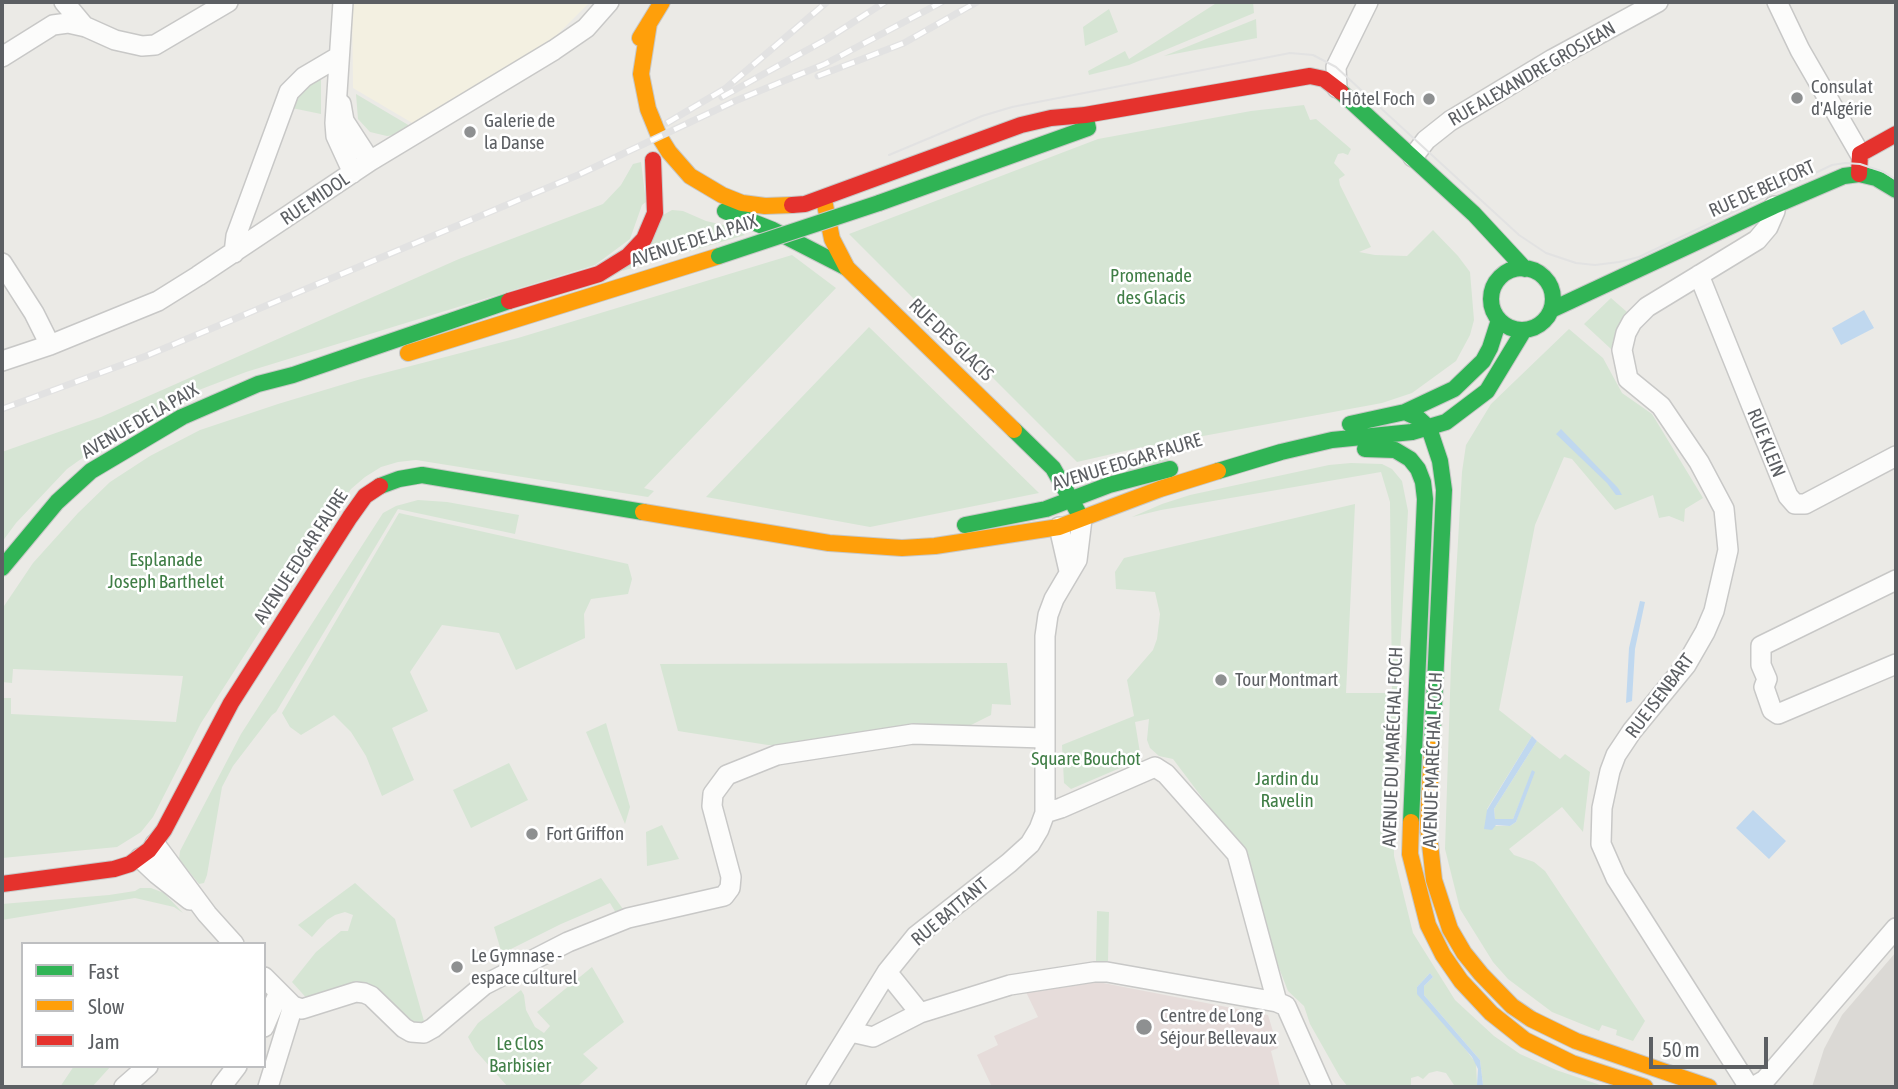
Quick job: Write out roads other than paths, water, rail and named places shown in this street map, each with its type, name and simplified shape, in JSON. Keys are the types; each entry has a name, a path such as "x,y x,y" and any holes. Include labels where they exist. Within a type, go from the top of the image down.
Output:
{"main road":[{"path":"627,84 631,58 662,2"},
{"path":"649,23 642,60 644,95 653,124 679,164 704,185 742,203 765,206 806,204 1021,125 1051,118 1085,115 1310,76 1324,79 1337,88 1474,214 1525,269"},
{"name":"AVENUE DE LA PAIX","path":"293,374 370,365 719,256 879,203 1088,128 1085,115"},
{"name":"RUE DE BELFORT","path":"1551,310 1774,205 1844,176 1896,134"},
{"path":"645,143 653,160 674,183 706,203 773,230 847,268"},
{"name":"AVENUE DE LA PAIX","path":"2,568 57,502 91,471 206,406 258,384 470,313 599,274 628,256 644,239 654,213 656,194 653,160"},
{"path":"1860,164 1896,190"},
{"name":"RUE DES GLACIS","path":"824,198 832,239 847,268 1053,468 1082,519"},
{"path":"1474,214 1498,279"},
{"path":"1513,269 1525,269 1537,272 1546,279 1553,294 1551,310 1544,322 1524,330 1506,326 1499,320 1491,304 1493,287 1498,279 1513,269"},
{"name":"RUE DE BELFORT","path":"1546,279 1580,282 1628,274"},
{"path":"1405,412 1437,398 1473,373 1490,348 1499,320"},
{"name":"AVENUE EDGAR FAURE","path":"7,881 114,869 140,858 155,844 231,703 350,517 365,496 378,487 400,479 422,475 739,529 861,546 935,546 1059,527 1160,489 1281,452 1332,440 1429,428 1446,422 1487,391 1524,330"},
{"path":"1405,412 1418,418 1429,428"},
{"name":"AVENUE EDGAR FAURE","path":"861,546 1045,509 1109,485 1279,439 1405,412"},
{"name":"AVENUE MARÉCHAL FOCH","path":"1429,428 1443,473 1444,489 1428,826 1434,880 1450,929 1480,974 1512,1006 1531,1019 1576,1041 1709,1087"},
{"name":"AVENUE EDGAR FAURE","path":"1221,470 1346,450 1385,448 1395,450 1410,459"},
{"name":"AVENUE DU MARÉCHAL FOCH","path":"1410,459 1423,482 1426,521 1409,854 1427,925 1461,981 1491,1013 1525,1040 1572,1063 1645,1087"},
{"path":"1059,527 1072,500"}],"street":[{"path":"64,2 86,27"},
{"path":"2,57 53,25 68,23 86,27 116,40 142,46 155,45 228,2"},
{"path":"343,2 338,57 336,136 353,173"},
{"name":"RUE MIDOL","path":"2,361 50,345 158,301 370,161 554,50 586,27 609,2"},
{"path":"1337,88 1336,67 1368,2"},
{"name":"RUE ALEXANDRE GROSJEAN","path":"1413,157 1426,140 1450,121 1553,59 1658,2"},
{"path":"1777,2 1860,164"},
{"path":"234,253 236,236 289,92 304,77 338,57"},
{"path":"337,86 344,121 370,161"},
{"name":"RUE ISENBART","path":"1751,1087 1615,878 1601,844 1602,807 1609,771 1632,731 1686,665 1714,611 1728,550 1724,509 1678,428 1661,406 1628,379 1622,350 1626,333 1647,307 1757,240 1768,227 1775,211 1774,205"},
{"path":"2,263 34,313 50,345"},
{"name":"RUE KLEIN","path":"1699,275 1788,496 1795,504 1805,504 1896,456"},
{"name":"RUE BATTANT","path":"816,1087 887,972 916,936 1009,863 1030,844 1040,829 1045,813 1045,636 1048,615 1069,570 1077,560 1082,519"},
{"path":"1059,527 1069,570"},
{"path":"1896,580 1761,646 1761,664 1768,679 1764,687 1772,710 1778,714 1896,664"},
{"path":"266,979 286,999 302,1009 356,992 364,993 371,996 404,1028 411,1032 424,1033 484,985 568,942 628,918 724,895 730,888 732,877 712,806 713,794 727,775 777,755 914,734 1044,738"},
{"path":"1045,813 1155,767 1166,774 1237,854 1277,1002"},
{"path":"155,844 207,914 232,942"},
{"path":"140,858 207,914"},
{"path":"1751,1087 1765,1080 1896,928"},
{"path":"887,972 920,1013"},
{"path":"851,1032 873,1037 920,1013 1023,982 1094,972 1277,1002 1286,1006 1322,1087"},
{"path":"266,1024 286,999"},
{"path":"268,1087 286,999"},
{"path":"1778,1065 1783,1087"},
{"path":"124,1087 146,1068"},
{"path":"221,1087 235,1068"}],"water":[{"path":"1864,310 1874,328 1841,345 1832,328"},
{"path":"1561,429 1622,495 1616,495 1556,434"},
{"path":"1640,601 1645,602 1635,649 1632,701 1626,703 1629,648"},
{"path":"1532,736 1537,741 1494,809 1495,819 1513,819 1532,770 1535,772 1516,822 1510,826 1496,825 1492,830 1484,829 1487,810"},
{"path":"1753,810 1786,841 1769,859 1736,828"},
{"path":"1430,973 1433,977 1424,986 1424,995 1480,1060 1483,1085 1493,1087 1454,1087 1477,1085 1478,1069 1472,1057 1417,994 1417,987"}],"tram line":[{"path":"889,155 982,116 1012,107 1290,53 1313,55 1336,67 1519,235 1546,253 1576,263 1595,265 1639,257 1832,165 1860,164 1884,172 1896,180"}],"railway":[{"path":"667,123 726,88 827,2"},
{"path":"722,97 827,39 885,2"},
{"path":"2,409 146,356 578,175 735,101 825,64 942,2"},
{"path":"818,76 904,43 977,2"}],"place":[{"name":"Consulat d'Algérie","path":"1797,98"},
{"name":"Hôtel Foch","path":"1429,99"},
{"name":"Galerie de la Danse","path":"470,132"},
{"name":"Tour Montmart","path":"1221,680"},
{"name":"Fort Griffon","path":"532,834"},
{"name":"Le Gymnase - espace culturel","path":"457,967"},
{"name":"Centre de Long Séjour Bellevaux","path":"1144,1027"}],"park label":[{"name":"Promenade des Glacis","path":"1151,287"},
{"name":"Esplanade Joseph Barthelet","path":"166,571"},
{"name":"Square Bouchot","path":"1086,759"},
{"name":"Jardin du Ravelin","path":"1287,790"},
{"name":"Le Clos Barbisier","path":"520,1055"}]}
